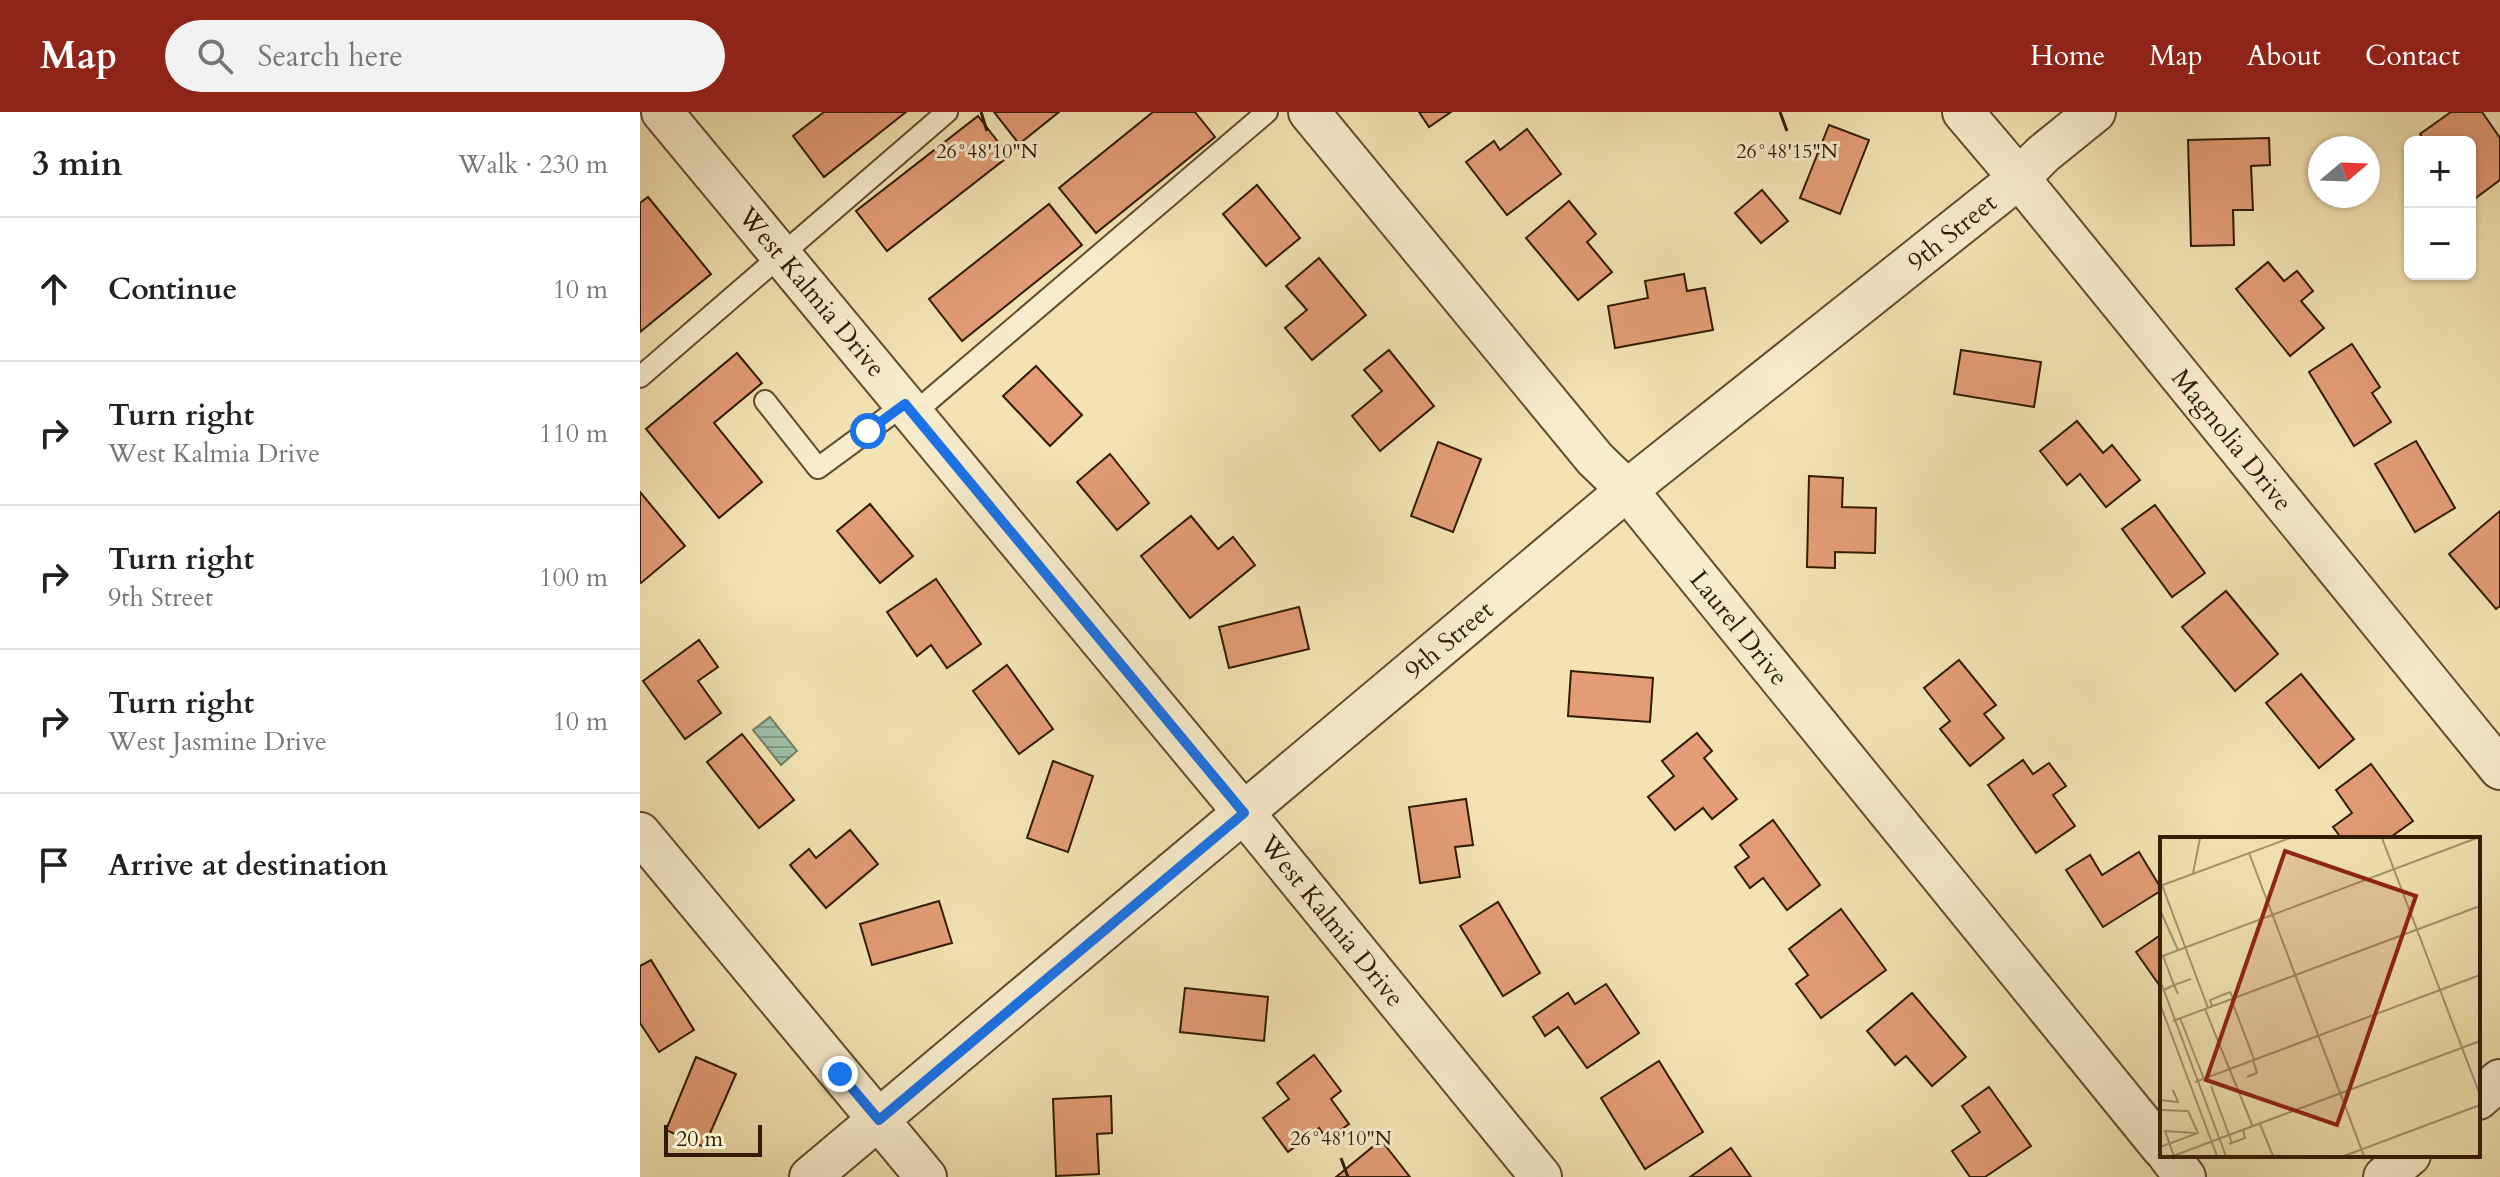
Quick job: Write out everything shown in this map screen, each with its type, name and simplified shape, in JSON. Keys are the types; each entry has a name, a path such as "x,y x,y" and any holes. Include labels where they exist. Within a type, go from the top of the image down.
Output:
{"street":[{"name":"West Kalmia Drive","path":"662,112 1244,813 1541,1177"},
{"name":"Laurel Drive","path":"1309,112 1595,459 1627,490 2160,1146"},
{"name":"Magnolia Drive","path":"1963,112 2500,769"},
{"name":"9th Street","path":"810,1177 1627,490 2019,178 2095,112"},
{"path":"640,833 926,1177"},
{"path":"2480,1097 2500,1080"},
{"path":"2170,1157 2185,1177"},
{"path":"2384,1177 2408,1157"}],"lane":[{"path":"640,377 947,112"},
{"path":"765,401 818,468 909,409 1267,112"}],"shaded area":[{"path":"770,717 797,751 781,765 753,730"}],"building":[{"path":"824,112 906,112 824,177 793,136"},
{"path":"994,112 1059,112 1019,144"},
{"path":"1153,112 1195,112 1215,137 1096,233 1059,188"},
{"path":"1419,112 1451,112 1429,127"},
{"path":"2451,112 2482,112 2500,138 2500,180 2476,198 2476,136 2420,134"},
{"path":"978,116 1009,156 887,251 856,211"},
{"path":"1829,125 1869,140 1840,214 1800,198"},
{"path":"1527,129 1561,174 1507,215 1466,162 1494,141 1500,150"},
{"path":"2269,138 2270,165 2251,166 2253,210 2233,210 2234,245 2191,246 2188,140"},
{"path":"1257,185 1300,238 1266,266 1223,214"},
{"path":"1762,190 1788,221 1761,243 1735,213"},
{"path":"648,197 711,274 640,332 640,203"},
{"path":"1569,201 1596,234 1587,242 1612,272 1578,300 1526,238"},
{"path":"1049,204 1082,245 962,341 929,299"},
{"path":"1319,258 1366,315 1312,360 1285,328 1307,310 1286,286"},
{"path":"2268,262 2284,281 2297,271 2313,291 2301,301 2324,328 2290,356 2236,289"},
{"path":"1684,274 1687,291 1705,288 1713,330 1615,348 1608,306 1648,298 1645,281"},
{"path":"2352,344 2380,387 2372,393 2391,422 2354,446 2309,372"},
{"path":"1389,350 1434,406 1380,451 1352,416 1382,391 1364,370"},
{"path":"1961,350 2041,362 2034,407 1954,394"},
{"path":"737,353 762,383 714,423 762,482 719,518 646,429"},
{"path":"1036,366 1082,415 1050,446 1003,396"},
{"path":"2077,421 2103,453 2112,445 2140,480 2106,507 2080,474 2067,485 2040,451"},
{"path":"2416,441 2455,508 2415,532 2375,464"},
{"path":"1438,442 1481,459 1453,532 1411,516"},
{"path":"1110,454 1149,503 1117,530 1077,482"},
{"path":"1809,476 1843,478 1842,507 1876,508 1875,553 1835,552 1835,568 1807,567"},
{"path":"640,492 685,546 641,583 640,582"},
{"path":"870,504 913,556 880,583 837,531"},
{"path":"2155,505 2205,573 2172,597 2122,529"},
{"path":"2500,511 2500,606 2496,609 2449,554"},
{"path":"1191,516 1218,549 1233,537 1255,565 1190,618 1141,556"},
{"path":"936,579 981,644 947,668 931,645 917,656 887,612"},
{"path":"2226,591 2278,654 2235,691 2182,627"},
{"path":"1299,607 1309,649 1229,668 1219,627"},
{"path":"699,640 718,667 698,681 721,713 685,739 643,681"},
{"path":"1959,660 1996,705 1984,714 2004,738 1970,766 1940,729 1950,721 1924,688"},
{"path":"1007,665 1053,729 1019,754 973,691"},
{"path":"1571,671 1653,678 1650,722 1568,716"},
{"path":"2301,674 2354,739 2319,768 2266,703"},
{"path":"1697,733 1712,751 1704,758 1737,799 1712,819 1703,808 1675,830 1648,797 1674,776 1662,761"},
{"path":"742,734 794,800 759,828 707,762"},
{"path":"2023,760 2033,774 2049,763 2066,786 2053,795 2075,826 2036,853 1988,785"},
{"path":"1053,761 1093,776 1068,852 1027,838"},
{"path":"2371,764 2413,821 2391,837 2340,837 2333,827 2352,813 2336,790"},
{"path":"1466,799 1473,845 1455,847 1460,877 1420,883 1409,807"},
{"path":"1773,820 1820,885 1787,910 1763,878 1750,888 1735,867 1749,857 1740,845"},
{"path":"850,830 878,864 826,908 790,865 809,849 816,858"},
{"path":"2139,852 2160,891 2103,927 2066,870 2090,855 2102,875"},
{"path":"939,901 952,943 872,965 860,924"},
{"path":"1498,902 1540,973 1503,996 1460,926"},
{"path":"1841,909 1886,970 1821,1018 1796,984 1808,975 1789,949"},
{"path":"2160,935 2160,986 2136,952"},
{"path":"651,960 694,1030 659,1052 640,1023 640,966"},
{"path":"1606,984 1639,1033 1587,1068 1558,1027 1545,1036 1533,1017 1568,993 1575,1004"},
{"path":"1185,988 1268,997 1264,1041 1180,1032"},
{"path":"1912,993 1966,1057 1932,1086 1906,1056 1895,1065 1867,1031"},
{"path":"1314,1055 1341,1091 1331,1099 1349,1124 1327,1140 1319,1128 1288,1152 1263,1118 1289,1099 1277,1083"},
{"path":"696,1057 736,1074 704,1147 666,1130"},
{"path":"1659,1061 1703,1132 1645,1169 1601,1098"},
{"path":"1989,1087 2031,1146 1985,1177 1970,1177 1952,1151 1980,1132 1962,1106"},
{"path":"1111,1096 1112,1133 1097,1134 1099,1174 1056,1176 1053,1099"},
{"path":"1381,1140 1410,1177 1336,1177"},
{"path":"1731,1148 1751,1177 1690,1177"}],"route":[{"path":"840,1074 879,1120 1244,813 905,404 868,431"}]}
